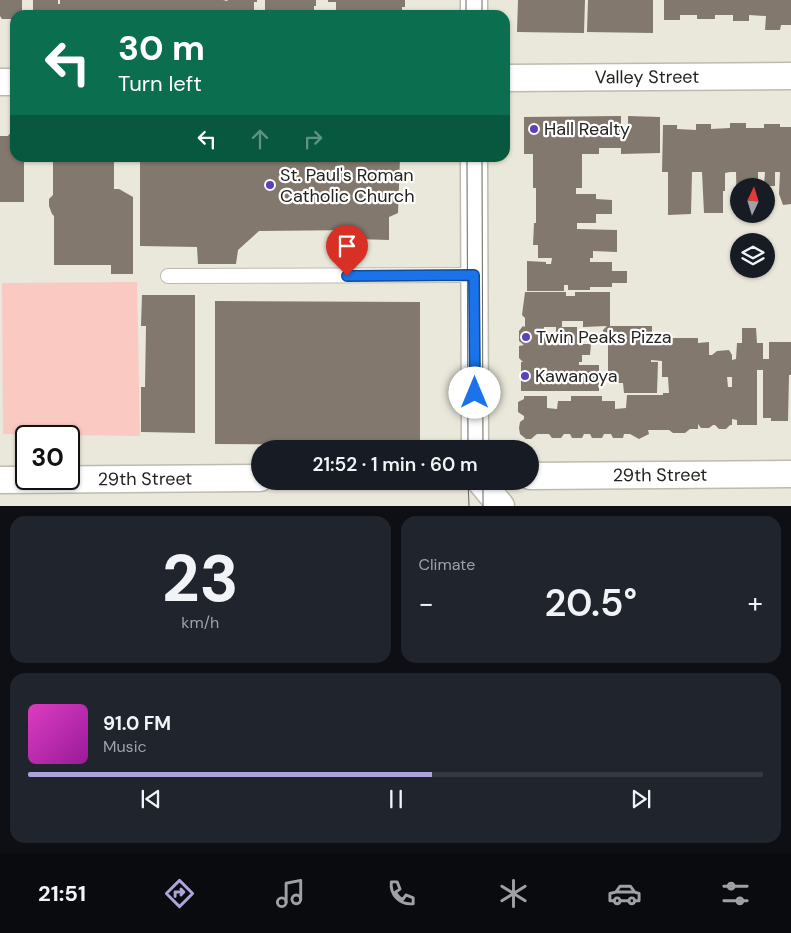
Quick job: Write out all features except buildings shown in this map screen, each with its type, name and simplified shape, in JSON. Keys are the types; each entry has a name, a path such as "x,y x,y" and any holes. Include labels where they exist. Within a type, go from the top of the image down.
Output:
{"street":[{"name":"Valley Street","path":"510,78 791,76"},
{"path":"474,162 475,440"},
{"name":"29th Street","path":"539,476 791,474"},
{"name":"29th Street","path":"0,480 251,478"},
{"path":"475,490 476,506"},
{"path":"488,490 501,506"}],"lane":[{"path":"168,276 474,275"}],"shaded area":[{"path":"137,282 140,436 80,435 80,425 15,425 15,434 3,434 2,283"}],"tram line":[{"path":"466,0 466,10"},
{"path":"482,0 482,10"},
{"path":"467,162 468,440"},
{"path":"482,162 483,440"},
{"path":"468,490 469,506"},
{"path":"483,490 483,506"}],"place":[{"name":"Hall Realty","path":"534,129"},
{"name":"St. Paul's Roman Catholic Church","path":"270,185"},
{"name":"Twin Peaks Pizza","path":"526,337"},
{"name":"Kawanoya","path":"525,376"}],"route":[{"path":"347,276 474,275 475,393"}]}
